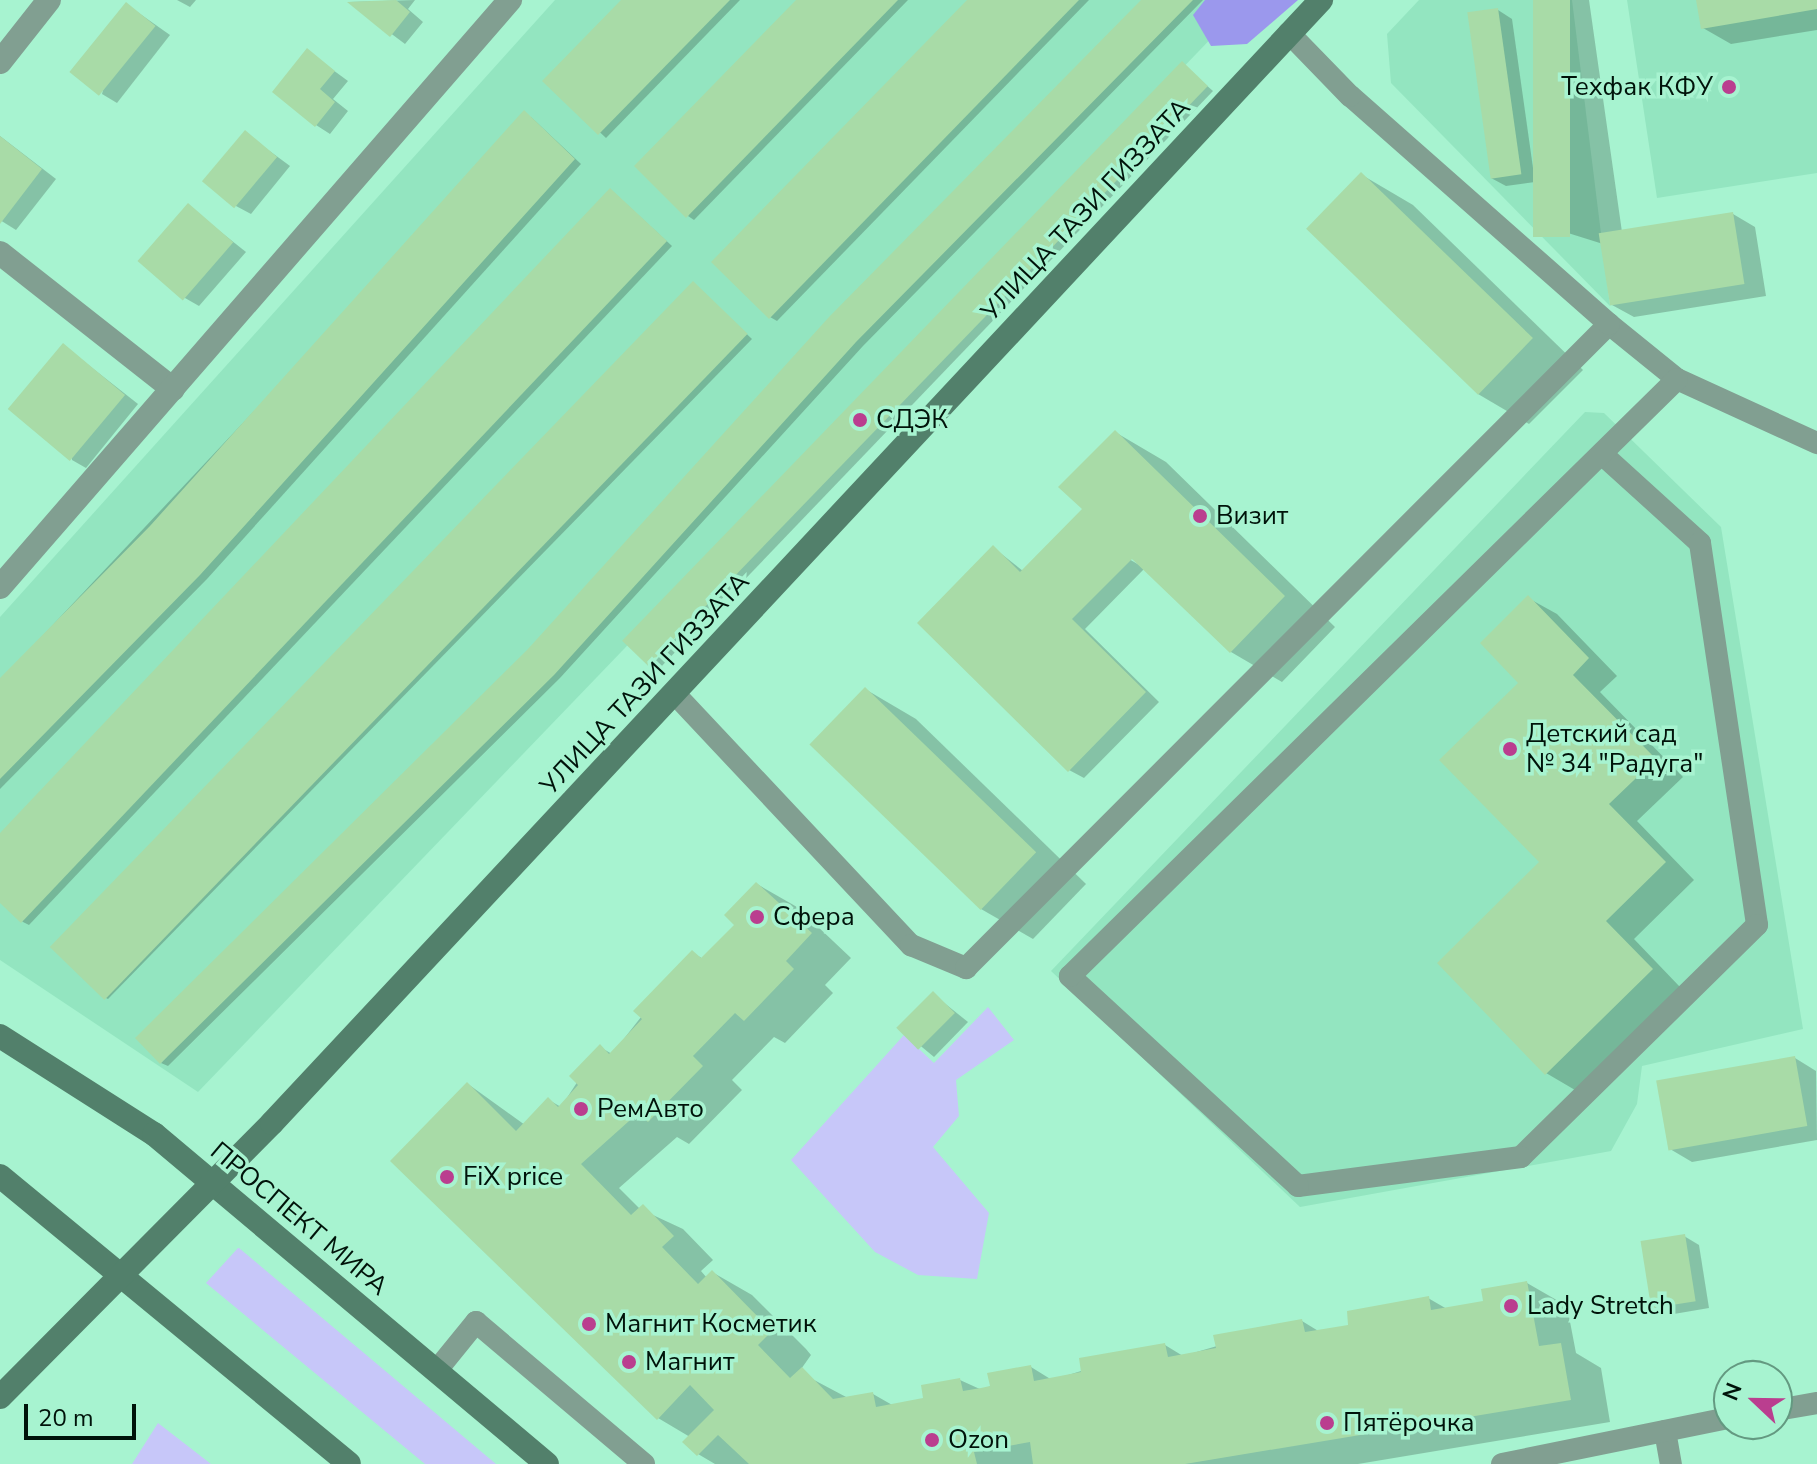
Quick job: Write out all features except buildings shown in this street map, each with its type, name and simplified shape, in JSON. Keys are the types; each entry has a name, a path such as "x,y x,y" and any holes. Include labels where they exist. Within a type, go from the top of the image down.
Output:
{"street":[{"path":"0,62 49,0"},
{"path":"0,587 510,0"},
{"name":"УЛИЦА ТАЗИ ГИЗЗАТА","path":"0,1397 212,1184 675,694 1321,0"},
{"path":"0,253 173,389"},
{"name":"ПРОСПЕКТ МИРА","path":"0,1036 154,1134 547,1464"},
{"path":"0,1176 118,1280 349,1464"}],"lane":[{"path":"1289,33 1350,96 1609,324 1677,379 1817,443"},
{"path":"675,694 911,945 966,968 1609,324"},
{"path":"1603,455 1700,543 1757,925 1521,1157 1298,1186 1070,976 1677,379"},
{"path":"437,1370 476,1322 644,1464"},
{"path":"1793,1407 1817,1403"},
{"path":"1502,1464 1713,1421"},
{"path":"1665,1431 1671,1464"}],"shaded area":[{"path":"555,0 1248,0 198,1092 0,960 0,617"},
{"path":"1205,0 1298,0 1247,44 1211,46 1193,15"},
{"path":"1419,0 1572,0 1610,306 1391,83 1387,34"},
{"name":"Техфак КФУ","path":"1627,0 1817,0 1817,173 1657,198"},
{"name":"Детский сад № 34 \"Радуга\"","path":"1585,412 1604,413 1721,527 1803,1029 1642,1066 1637,1104 1611,1151 1300,1207 1051,971"},
{"path":"988,1007 1014,1040 956,1080 959,1116 933,1147 989,1213 977,1279 918,1275 875,1252 791,1160 904,1035 934,1063"},
{"path":"238,1248 496,1464 425,1464 206,1283"},
{"path":"158,1423 211,1464 132,1464"}],"place":[{"name":"Техфак КФУ","path":"1729,87"},
{"name":"СДЭК","path":"860,420"},
{"name":"Визит","path":"1200,516"},
{"name":"Детский сад № 34 \"Радуга\"","path":"1510,749"},
{"name":"Сфера","path":"757,917"},
{"name":"РемАвто","path":"581,1109"},
{"name":"FiX price","path":"447,1177"},
{"name":"Lady Stretch","path":"1511,1306"},
{"name":"Магнит Косметик","path":"589,1324"},
{"name":"Магнит","path":"629,1362"},
{"name":"Пятёрочка","path":"1327,1423"},
{"name":"Ozon","path":"932,1440"}]}
